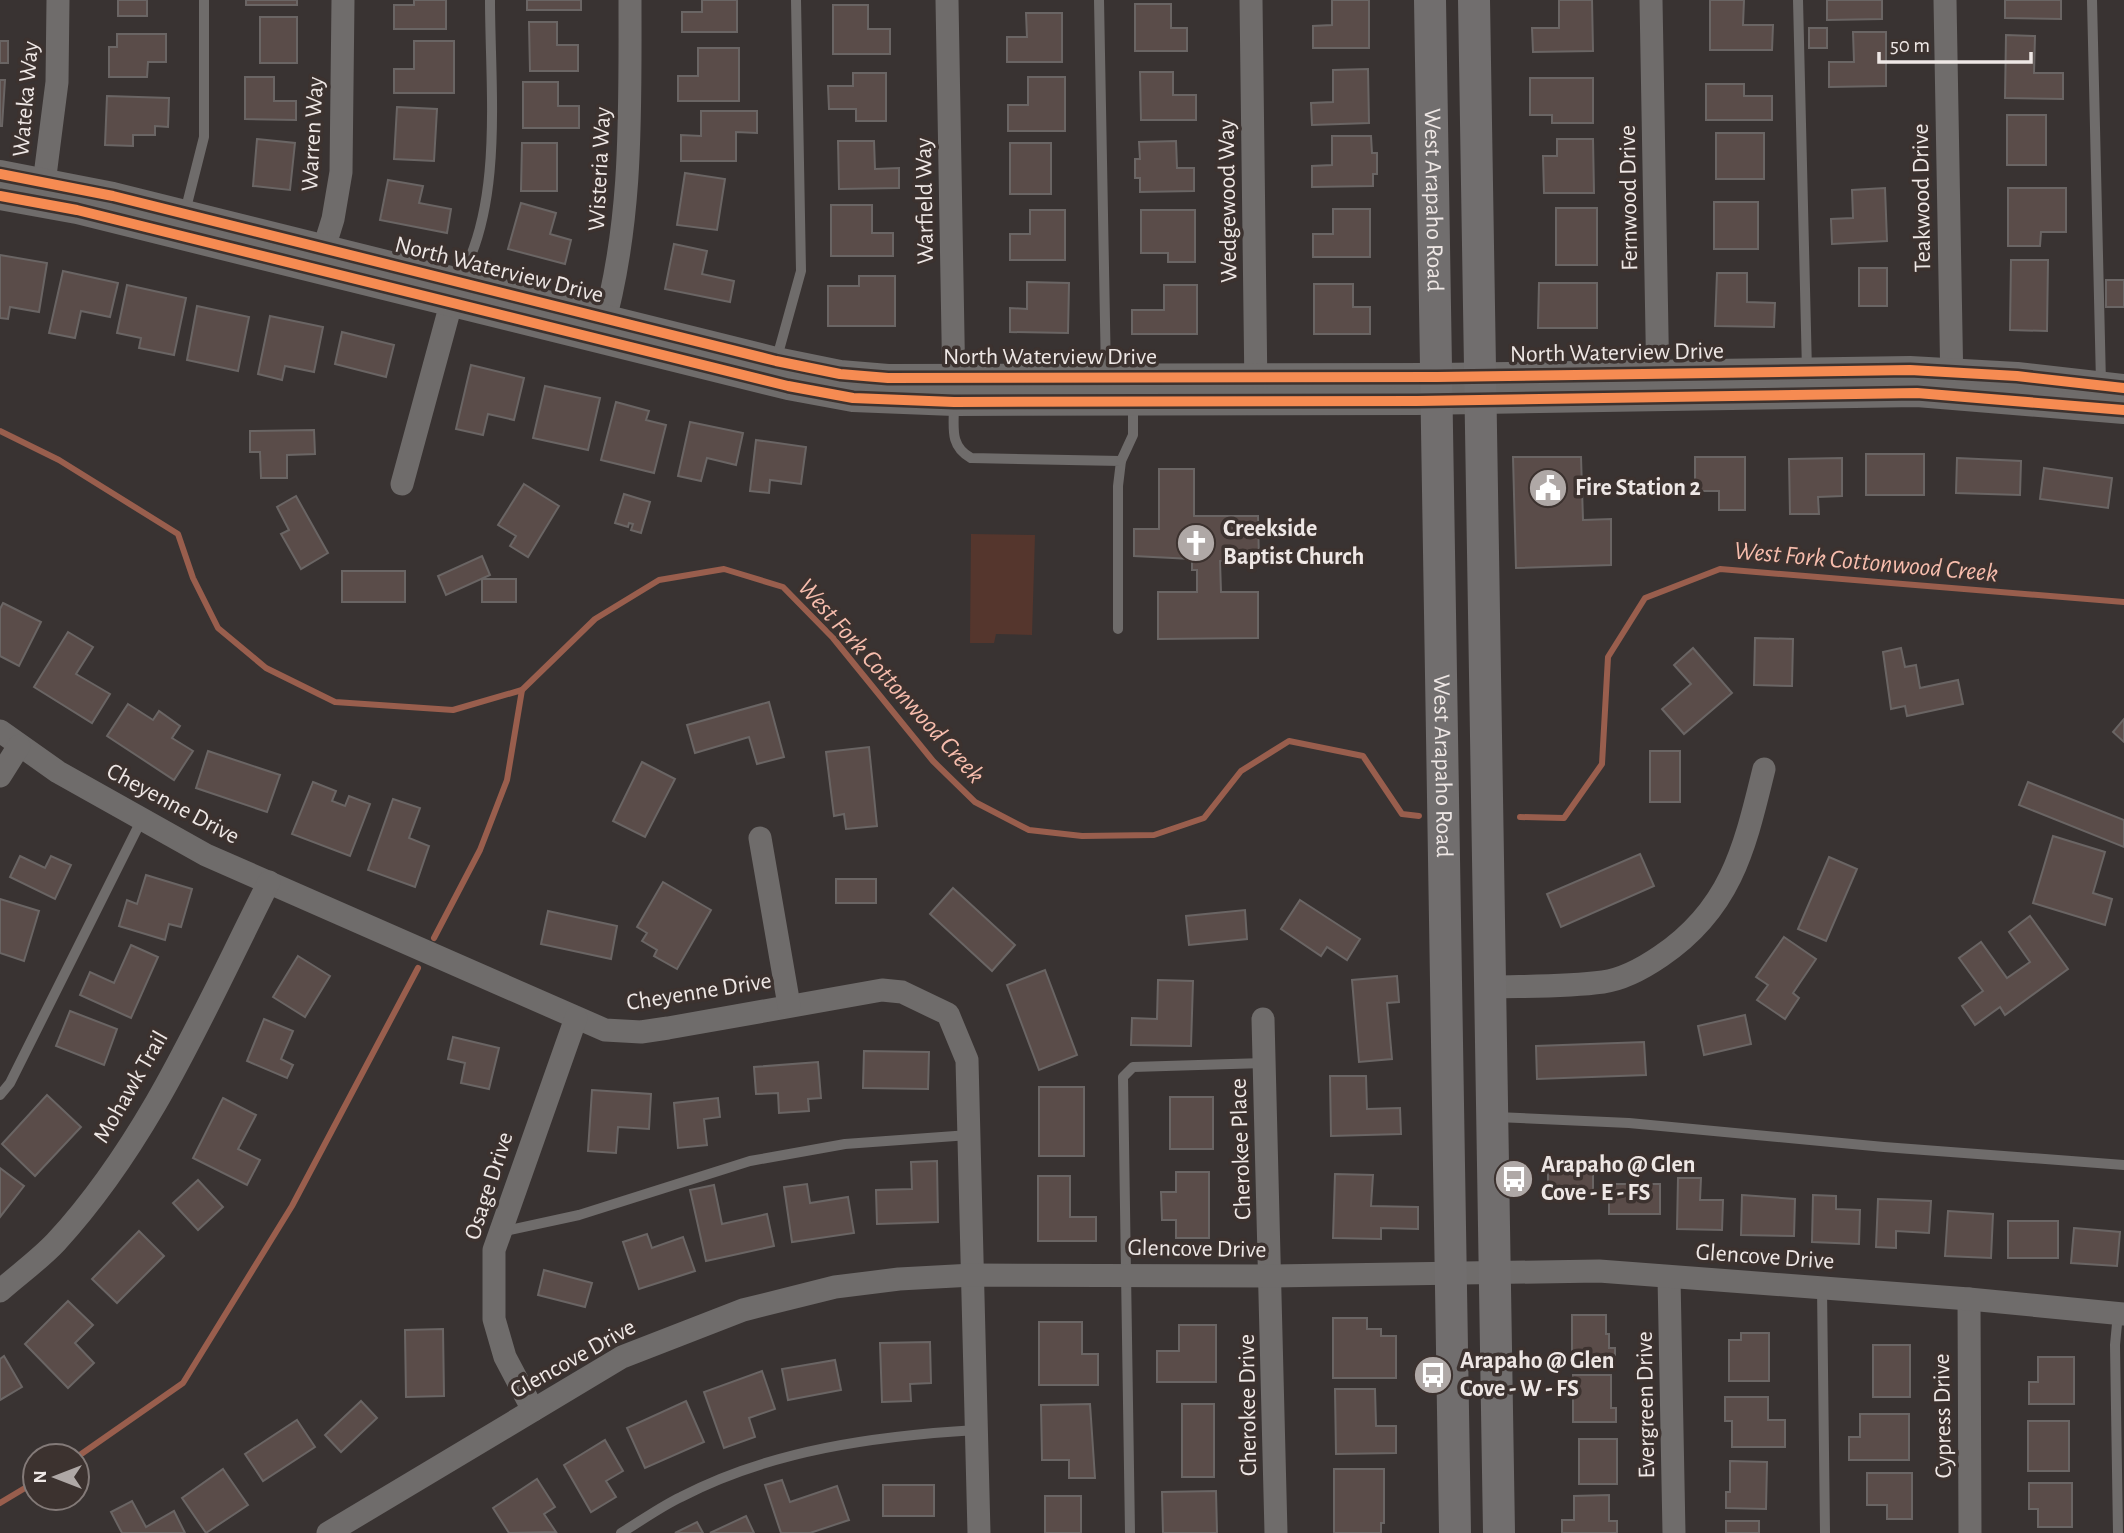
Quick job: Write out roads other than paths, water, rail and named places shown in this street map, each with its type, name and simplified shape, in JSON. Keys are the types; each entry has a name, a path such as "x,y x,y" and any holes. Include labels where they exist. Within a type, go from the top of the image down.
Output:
{"main road":[{"name":"West Arapaho Road","path":"1430,0 1455,1533"},
{"name":"West Arapaho Road","path":"1474,0 1499,1533"},
{"path":"1444,830 1454,848 1460,869 1464,973 1467,979 1491,987"}],"street":[{"name":"Wateka Way","path":"43,191 57,82 58,0"},
{"name":"Warren Way","path":"321,258 341,172 343,0"},
{"name":"Wisteria Way","path":"603,329 618,270 626,206 630,0"},
{"name":"Warfield Way","path":"947,0 954,390"},
{"name":"Wedgewood Way","path":"1251,0 1256,389"},
{"name":"Fernwood Drive","path":"1651,0 1658,385"},
{"name":"Teakwood Drive","path":"1945,0 1952,383"},
{"name":"North Waterview Drive","path":"0,174 43,191 603,329 821,393 898,401 954,390 1106,378 1256,389 1658,385 1878,392 1952,383 2124,410"},
{"name":"North Waterview Drive","path":"0,197 43,191 185,213 321,258"},
{"path":"402,484 453,292"},
{"name":"North Waterview Drive","path":"603,329 852,375 954,390 1133,401 1256,389"},
{"name":"North Waterview Drive","path":"1658,385 1807,371 1952,383 2112,387"},
{"name":"Cheyenne Drive","path":"0,731 19,746 206,855 605,1030 641,1032 882,990 902,992 948,1014 967,1060 979,1533"},
{"path":"0,776 19,746"},
{"path":"1491,987 1606,982 1644,967 1684,940 1712,910 1730,883 1747,837 1764,769"},
{"path":"760,838 789,1005"},
{"name":"Mohawk Trail","path":"0,1291 55,1243 99,1190 154,1109 269,882"},
{"name":"Osage Drive","path":"533,1410 505,1357 494,1319 492,1281 498,1233 576,1018"},
{"name":"Cherokee Place","path":"1263,1019 1272,1276"},
{"name":"Glencove Drive","path":"328,1533 622,1357 697,1325 743,1310 835,1287 899,1279 973,1275 1452,1275 1599,1271 1969,1298 2121,1314"},
{"name":"Cherokee Drive","path":"1272,1276 1276,1533"},
{"name":"Evergreen Drive","path":"1670,1277 1674,1533"},
{"name":"Cypress Drive","path":"1969,1298 1970,1533"}],"lane":[{"path":"185,213 204,138 204,0"},
{"path":"453,292 470,261 490,190 490,0"},
{"path":"776,361 801,271 796,0"},
{"path":"1099,0 1106,378"},
{"path":"1798,0 1807,371"},
{"path":"2092,0 2112,387"},
{"path":"954,390 953,440 960,453 971,458 1121,461"},
{"path":"1118,629 1118,486 1121,461 1133,435 1133,401"},
{"path":"0,1095 10,1083 142,819"},
{"path":"1130,1533 1123,1077 1133,1067 1264,1063"},
{"path":"1493,1117 1629,1123 1884,1147 2124,1165"},
{"path":"498,1233 579,1215 750,1161 845,1144 969,1135"},
{"path":"1822,1288 1825,1533"},
{"path":"2118,1533 2115,1346 2121,1314"},
{"path":"621,1533 680,1497 755,1466 842,1445 923,1433 976,1430"}],"waterway":[{"name":"West Fork Cottonwood Creek","path":"0,431 59,460 178,534 193,578 218,628 266,668 335,702 453,710 522,690 595,619 659,580 724,569 783,587 833,638 933,761 975,802 1029,830 1082,836 1154,835 1204,818 1241,771 1289,741 1363,756 1402,814 1419,816"},
{"name":"West Fork Cottonwood Creek","path":"1520,817 1564,818 1602,764 1608,657 1645,598 1720,569 2124,602"},
{"path":"434,938 480,850 507,780 522,690"},
{"path":"91,1447 183,1383 292,1206 418,968"},
{"path":"0,1503 21,1490"}],"place":[{"name":"Fire Station 2","path":"1548,488"},
{"name":"Creekside Baptist Church","path":"1196,543"},
{"name":"Arapaho @ Glen Cove - E - FS","path":"1514,1179"},
{"name":"Arapaho @ Glen Cove - W - FS","path":"1433,1375"}]}
